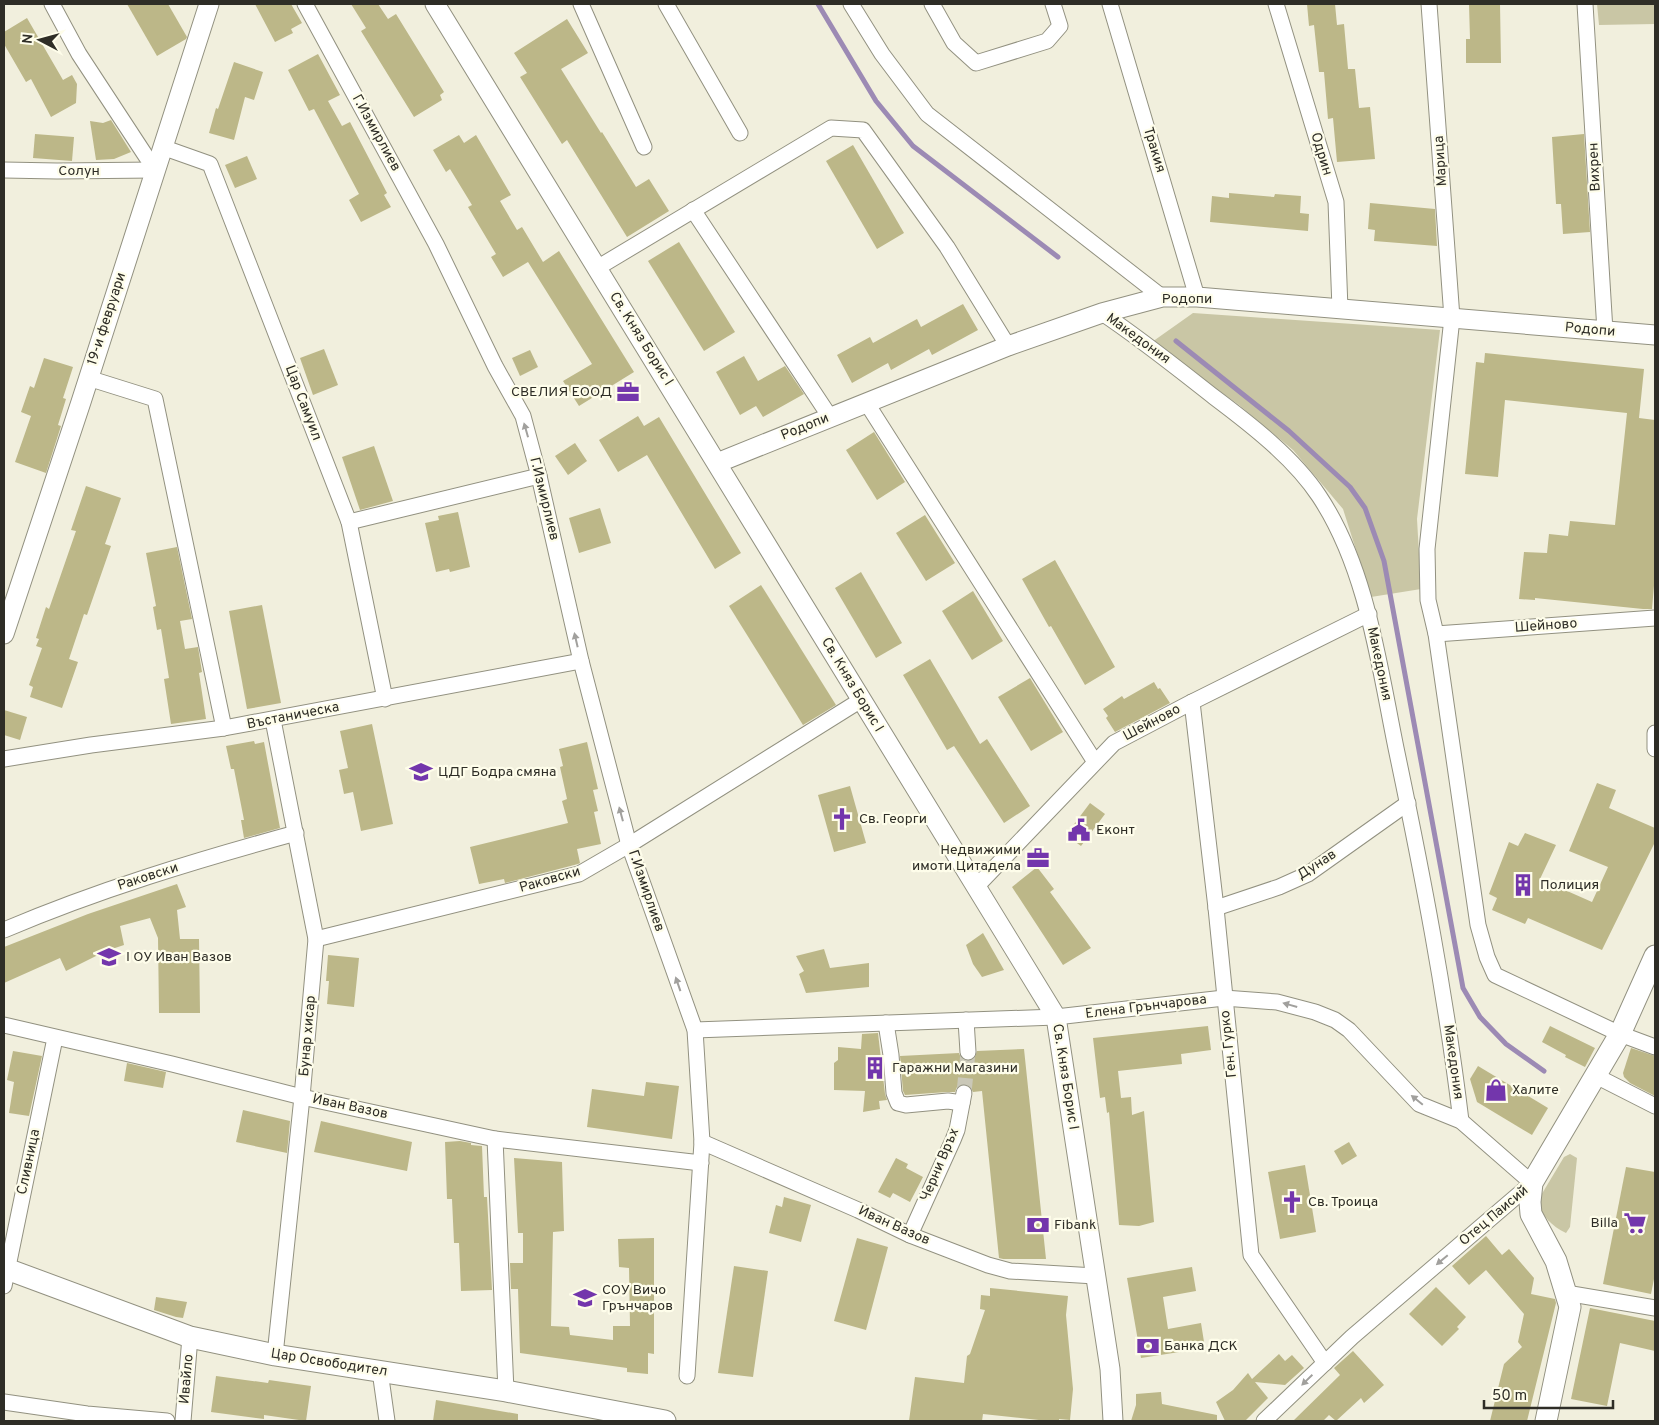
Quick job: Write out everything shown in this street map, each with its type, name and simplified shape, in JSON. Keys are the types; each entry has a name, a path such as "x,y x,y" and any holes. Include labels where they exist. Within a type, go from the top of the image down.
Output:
{"main road":[{"name":"Отец Паисий","path":"1532,1184 1594,1075 1620,1034 1655,956"},
{"path":"1532,1184 1531,1214 1556,1261 1570,1307 1546,1421"},
{"name":"Цар Освободител","path":"5,1274 190,1337 275,1356 506,1391 618,1417 665,1421"}],"street":[{"path":"52,4 79,54 155,170"},
{"name":"19-и февруари","path":"4,634 209,4"},
{"name":"Г.Измирлиев","path":"305,4 436,244 495,366 522,416 539,476 581,661 629,845 694,1030 702,1142 687,1376"},
{"name":"Св. Княз Борис I","path":"435,4 1056,1017 1110,1369 1114,1421"},
{"path":"581,4 644,147"},
{"path":"666,4 740,133"},
{"path":"850,4 882,54 927,114 1162,297"},
{"path":"932,4 954,44 976,63 1047,41 1060,26 1053,4"},
{"name":"Тракия","path":"1110,4 1198,297"},
{"name":"Одрин","path":"1276,4 1336,202 1340,309"},
{"name":"Марица","path":"1429,4 1452,318 1427,549 1428,600 1436,634 1478,925 1487,957 1496,975 1620,1034 1655,1047"},
{"name":"Вихрен","path":"1586,4 1604,331"},
{"path":"597,268 831,128 863,130 947,247 1008,346"},
{"name":"Цар Самуил","path":"162,147 210,164 349,522 385,699"},
{"name":"Солун","path":"4,170 155,170"},
{"path":"693,210 830,417"},
{"name":"Родопи","path":"717,464 1008,346 1102,313 1162,297 1198,297 1655,335"},
{"name":"Македония","path":"1102,313 1137,336 1275,446 1318,493 1337,523 1369,614 1408,803 1452,1042 1461,1121"},
{"path":"88,378 155,399 224,728"},
{"path":"866,402 1095,762"},
{"path":"349,522 539,476"},
{"name":"Шейново","path":"976,887 1114,744 1192,702 1369,614"},
{"name":"Шейново","path":"1436,634 1655,618"},
{"name":"Въстаническа","path":"4,760 91,745 273,720 581,661"},
{"name":"Раковски","path":"316,939 579,874 629,845 861,700"},
{"name":"Ген. Гурко","path":"1192,702 1216,908 1251,1255 1325,1363"},
{"name":"Бунар хисар","path":"273,720 316,939 302,1097 275,1356"},
{"path":"1655,733 1655,749"},
{"name":"Дунав","path":"1216,908 1279,887 1308,874 1408,803"},
{"name":"Раковски","path":"4,930 47,912 148,876 296,833"},
{"name":"Елена Грънчарова","path":"694,1030 1056,1017 1224,998 1248,998 1277,1002 1315,1012 1335,1020 1349,1030 1419,1104 1461,1121 1532,1184"},
{"path":"966,1020 968,1052"},
{"name":"Черни Връх","path":"886,1023 894,1093 898,1103 906,1106 963,1098 953,1140 910,1235"},
{"name":"Иван Вазов","path":"4,1025 172,1064 302,1097 495,1139 701,1163"},
{"name":"Сливница","path":"5,1274 55,1038"},
{"path":"1594,1075 1655,1106"},
{"path":"495,1139 506,1391"},
{"name":"Иван Вазов","path":"702,1142 858,1210 910,1235 1010,1272 1095,1276"},
{"name":"Отец Паисий","path":"1264,1421 1352,1336 1532,1184"},
{"path":"1566,1293 1655,1308"},
{"name":"Ивайло","path":"183,1421 190,1337"},
{"path":"380,1371 386,1421"},
{"path":"4,1402 87,1414 167,1421"}],"shaded area":[{"path":"1597,4 1655,4 1655,24 1599,25"},
{"path":"1193,313 1440,330 1417,519 1421,589 1371,597 1343,509 1293,450 1239,405 1152,342"},
{"path":"1570,1154 1577,1158 1570,1227 1566,1233 1548,1220 1537,1202 1564,1157"}],"building":[{"path":"127,4 168,4 187,37 186,39 157,56"},
{"path":"255,4 291,4 302,23 291,29 293,33 275,42"},
{"path":"351,4 378,4 388,19 396,14 444,92 440,95 442,100 414,117 361,31 366,28"},
{"path":"1307,4 1335,4 1337,25 1344,24 1348,69 1355,69 1359,108 1370,107 1375,159 1337,162 1333,118 1328,119 1324,72 1319,72 1314,25 1309,26"},
{"path":"1469,4 1500,4 1501,63 1466,63 1466,39 1470,39"},
{"path":"27,18 63,80 72,75 77,84 76,103 51,117 31,79 26,82 4,44 4,32"},
{"path":"567,19 588,53 561,69 636,187 649,179 669,211 627,237 567,140 562,144 520,77 527,73 514,53"},
{"path":"318,54 340,95 328,101 342,126 350,122 387,193 384,195 391,207 361,222 349,200 359,194 314,109 309,111 288,70"},
{"path":"234,62 263,72 254,100 245,97 234,140 209,133 216,108 218,109"},
{"path":"111,120 131,152 114,159 96,160 90,121 103,123"},
{"path":"35,134 74,137 72,161 33,158"},
{"path":"1584,134 1590,232 1563,234 1561,204 1556,204 1552,137"},
{"path":"459,135 464,143 476,135 511,195 500,201 517,230 522,227 543,262 559,251 634,372 579,406 563,381 592,364 528,262 503,277 491,257 496,254 468,207 472,205 450,169 446,172 433,150"},
{"path":"853,145 904,233 877,249 826,161"},
{"path":"247,156 257,179 235,188 225,165"},
{"path":"1229,193 1274,197 1275,194 1301,196 1300,213 1309,214 1308,231 1210,222 1212,196 1229,198"},
{"path":"1370,203 1435,209 1437,246 1374,241 1375,230 1368,229"},
{"path":"679,242 735,332 704,351 648,261"},
{"path":"963,304 978,330 932,355 929,349 891,370 888,363 852,383 837,355 870,337 873,343 917,319 921,327"},
{"path":"324,349 338,385 313,395 300,358"},
{"path":"530,350 538,367 520,376 512,358"},
{"path":"1485,353 1644,369 1639,418 1655,420 1655,574 1652,609 1535,598 1535,600 1519,599 1524,552 1547,553 1549,534 1568,536 1570,521 1615,525 1627,413 1505,400 1498,477 1465,474 1476,362 1484,363"},
{"path":"744,356 758,381 785,366 804,394 763,417 756,406 740,415 716,372"},
{"path":"44,358 73,367 63,398 66,399 58,425 61,426 46,473 15,462 31,416 21,412 30,386 34,388"},
{"path":"638,416 644,426 659,417 741,553 715,569 647,455 618,472 599,440"},
{"path":"874,432 905,482 877,500 846,450"},
{"path":"575,443 587,461 568,475 555,456"},
{"path":"374,446 393,501 360,510 342,457"},
{"path":"86,486 121,498 105,544 111,546 87,615 84,614 69,659 78,662 62,708 30,697 33,687 29,685 42,648 36,646 39,639 36,638 46,607 49,609 76,531 71,530"},
{"path":"600,508 611,543 579,553 569,518"},
{"path":"458,512 470,567 450,572 449,569 436,572 425,523 439,520 438,516"},
{"path":"925,515 955,563 926,581 896,533"},
{"path":"177,547 192,619 180,621 185,649 198,647 202,672 199,673 206,719 171,724 164,679 169,678 161,629 157,630 153,607 156,606 146,553"},
{"path":"1055,560 1115,667 1085,685 1022,579"},
{"path":"861,572 902,643 876,658 835,588"},
{"path":"761,585 836,705 803,725 729,606"},
{"path":"973,591 1003,641 972,660 942,611"},
{"path":"262,605 281,703 247,709 229,611"},
{"path":"930,659 980,744 987,739 1030,806 1004,823 954,746 947,750 903,675"},
{"path":"1030,678 1063,732 1031,751 998,697"},
{"path":"1154,682 1170,703 1115,732 1106,718 1108,716 1103,709 1122,696 1124,699"},
{"path":"4,710 27,717 20,740 4,735"},
{"path":"372,724 393,824 361,831 353,792 344,794 339,770 348,768 340,731"},
{"path":"254,741 255,744 264,742 280,828 244,838 241,820 244,820 234,769 231,769 226,746"},
{"path":"587,742 598,789 593,790 598,811 594,812 601,844 577,849 580,863 578,864 505,883 504,879 479,884 470,847 568,823 562,801 567,799 560,767 563,766 559,749"},
{"name":"Полиция","path":"1597,783 1616,790 1609,808 1655,828 1655,842 1602,950 1528,918 1525,924 1492,910 1497,898 1489,894 1509,842 1518,846 1525,833 1556,845 1540,879 1592,902 1608,867 1569,851"},
{"name":"Св. Георги","path":"850,786 866,843 834,852 818,795"},
{"path":"1090,803 1105,814 1081,846 1066,835"},
{"path":"1037,867 1054,889 1050,892 1091,948 1063,965 1012,887"},
{"path":"177,884 186,907 177,910 180,939 199,939 200,1013 159,1013 158,938 150,918 120,926 124,945 106,951 66,971 60,958 4,983 4,947 88,914"},
{"path":"983,933 1004,970 982,977 973,964 966,945"},
{"path":"824,949 830,968 869,963 869,987 806,993 799,974 804,971 796,956"},
{"path":"328,955 359,958 354,1007 327,1004 329,981 326,981"},
{"path":"1208,1026 1211,1050 1181,1054 1182,1064 1118,1071 1121,1098 1131,1097 1132,1115 1144,1111 1154,1222 1139,1226 1119,1225 1109,1112 1107,1113 1105,1097 1100,1098 1093,1038"},
{"path":"1550,1026 1595,1048 1585,1067 1542,1042"},
{"path":"878,1033 887,1100 879,1101 880,1109 863,1112 865,1091 834,1090 834,1063 838,1060 838,1047 861,1049 862,1034"},
{"path":"1631,1048 1655,1056 1655,1096 1630,1083 1624,1077 1623,1073"},
{"path":"1024,1049 1046,1259 999,1258 982,1091 973,1092 970,1086 965,1084 957,1087 955,1092 905,1095 903,1091 900,1056 959,1053 961,1058 968,1061 974,1059 977,1051"},
{"path":"13,1051 42,1056 29,1116 9,1113 14,1082 7,1080"},
{"path":"127,1063 166,1072 163,1088 124,1081"},
{"name":"Халите","path":"1478,1066 1548,1108 1532,1135 1477,1102 1470,1079"},
{"path":"646,1082 679,1086 672,1139 587,1127 592,1089 644,1096"},
{"path":"243,1110 290,1121 287,1153 236,1142"},
{"path":"321,1121 412,1142 407,1171 314,1152"},
{"path":"460,1141 482,1146 484,1197 487,1197 492,1290 461,1291 459,1243 454,1243 452,1199 447,1199 445,1142"},
{"path":"1349,1142 1357,1156 1342,1165 1334,1151"},
{"path":"514,1158 562,1162 564,1231 553,1232 551,1326 569,1327 570,1335 613,1340 613,1326 630,1326 629,1268 619,1267 618,1239 654,1238 654,1354 648,1353 648,1374 627,1372 627,1368 520,1353 518,1289 511,1289 510,1263 523,1263 523,1233 518,1233"},
{"path":"896,1158 908,1164 906,1168 923,1177 910,1202 893,1193 890,1198 878,1192"},
{"name":"Св. Троица","path":"1305,1165 1316,1232 1280,1239 1268,1172"},
{"name":"Billa","path":"1626,1167 1655,1172 1655,1274 1651,1294 1603,1284"},
{"path":"784,1197 811,1205 801,1242 769,1233 776,1205 782,1207"},
{"path":"1486,1236 1502,1255 1509,1249 1534,1278 1531,1294 1555,1299 1556,1303 1527,1421 1490,1421 1504,1364 1522,1347 1518,1342 1524,1314 1486,1270 1469,1285 1452,1266"},
{"path":"857,1238 888,1247 866,1330 834,1321"},
{"path":"734,1266 768,1271 753,1377 718,1373"},
{"path":"1192,1267 1196,1291 1163,1297 1168,1329 1201,1323 1205,1348 1141,1358 1127,1278"},
{"path":"1436,1287 1466,1317 1457,1327 1459,1329 1442,1346 1409,1314"},
{"path":"990,1288 1068,1296 1066,1315 1073,1389 1070,1420 1048,1421 983,1414 982,1421 909,1421 915,1377 964,1383 967,1356 970,1354 985,1310 980,1309 981,1295 990,1296"},
{"path":"156,1297 187,1302 183,1318 154,1310"},
{"path":"1590,1308 1655,1321 1655,1351 1620,1343 1607,1406 1571,1399"},
{"path":"1353,1351 1384,1385 1364,1403 1361,1398 1336,1421 1329,1415 1323,1421 1293,1421 1340,1375 1334,1368"},
{"path":"1279,1354 1285,1361 1292,1355 1304,1368 1285,1385 1255,1382 1268,1398 1245,1421 1225,1421 1216,1402 1233,1390 1248,1373 1252,1379"},
{"path":"216,1376 268,1383 269,1380 311,1386 306,1421 264,1415 264,1419 211,1412"},
{"path":"1161,1392 1162,1404 1217,1415 1217,1421 1131,1421 1136,1405 1136,1394"},
{"path":"436,1400 518,1414 518,1421 433,1421"}],"waterway":[{"path":"818,4 876,101 913,146 1058,257"},
{"path":"1176,341 1289,431 1350,487 1365,508 1384,561 1463,988 1480,1017 1506,1044 1544,1071"}],"tunnel":[{"path":"964,1093 968,1052"}],"place":[{"name":"СВЕЛИЯ ЕООД","path":"628,392"},
{"name":"ЦДГ Бодра смяна","path":"421,772"},
{"name":"Св. Георги","path":"842,819"},
{"name":"Еконт","path":"1079,830"},
{"name":"Недвижими имоти Цитадела","path":"1038,858"},
{"name":"Полиция","path":"1523,885"},
{"name":"I ОУ Иван Вазов","path":"109,957"},
{"name":"Гаражни Магазини","path":"875,1068"},
{"name":"Халите","path":"1496,1090"},
{"name":"Св. Троица","path":"1292,1202"},
{"name":"Billa","path":"1635,1223"},
{"name":"Fibank","path":"1038,1225"},
{"name":"СОУ Вичо Грънчаров","path":"585,1298"},
{"name":"Банка ДСК","path":"1148,1346"}]}
